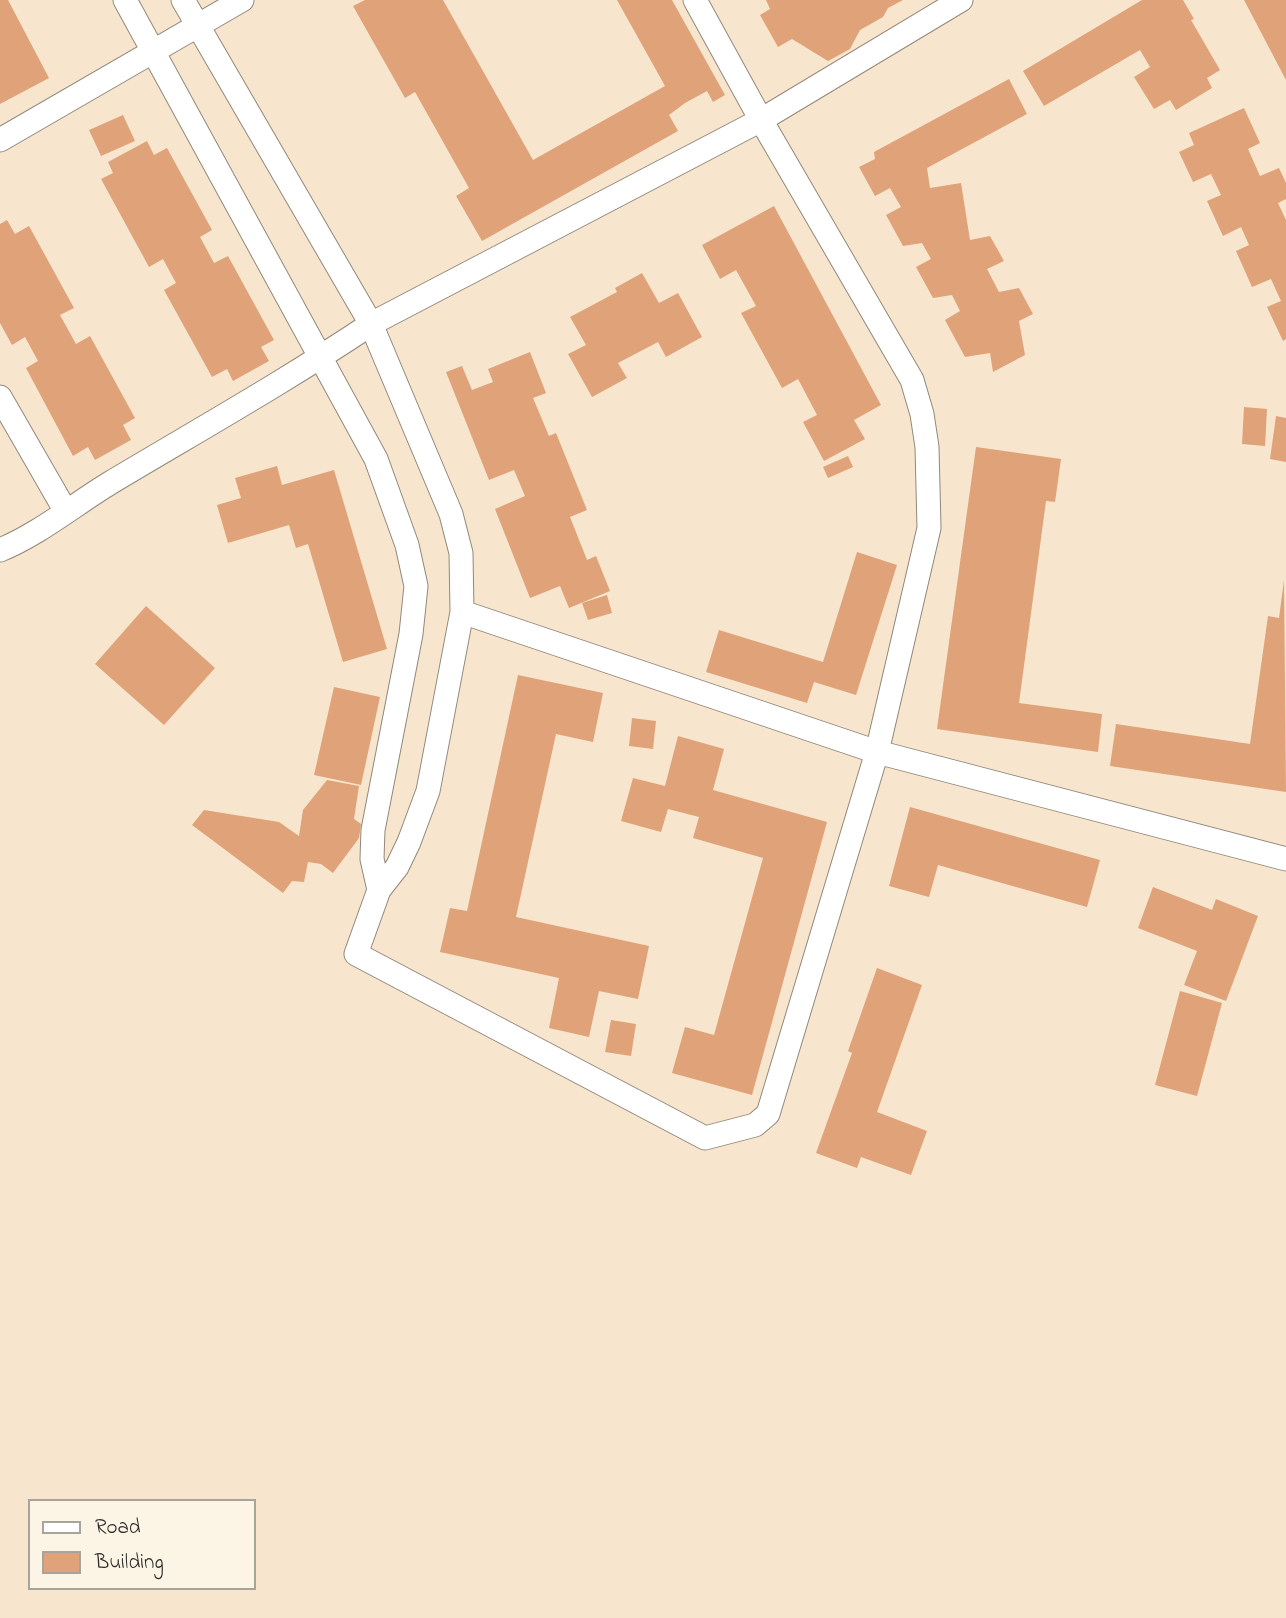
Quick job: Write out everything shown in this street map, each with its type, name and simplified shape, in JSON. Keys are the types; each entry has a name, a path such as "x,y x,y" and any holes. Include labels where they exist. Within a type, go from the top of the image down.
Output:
{"street":[{"path":"125,0 376,458 407,545 416,586 411,634 373,830 372,859 379,890"},
{"path":"183,0 371,324 451,514 461,554 462,612 428,791 397,867 379,890 356,954 705,1138 739,1132 755,1125 768,1114 877,752 929,528 927,447 922,414 912,380 761,120 695,0"},
{"path":"0,140 242,0"},
{"path":"0,550 15,544 65,510 321,358 371,324 761,120 961,0"},
{"path":"0,397 65,510"},
{"path":"462,612 877,752 1286,859"}],"building":[{"path":"0,0 8,0 49,78 0,104"},
{"path":"365,0 443,0 533,160 665,86 617,0 672,0 725,95 713,102 707,91 685,103 669,115 678,131 482,241 456,196 469,188 415,92 405,98 353,6"},
{"path":"766,0 903,0 888,8 883,17 860,30 850,49 828,61 792,39 778,47 760,15 770,9"},
{"path":"1142,0 1183,0 1194,19 1191,20 1220,70 1207,78 1212,88 1176,110 1170,100 1154,109 1134,77 1150,67 1140,50 1044,106 1023,71"},
{"path":"1244,0 1286,0 1286,80"},
{"path":"1009,79 1027,114 927,168 930,188 961,183 970,240 990,236 1004,261 987,269 999,292 1019,288 1033,314 1019,321 1025,355 993,372 990,353 965,357 945,320 960,311 952,295 933,298 916,267 931,259 922,243 903,246 886,215 901,207 890,188 875,196 859,167 875,159 874,152"},
{"path":"1244,108 1260,143 1248,149 1260,176 1279,168 1286,183 1286,199 1278,203 1286,220 1286,339 1283,341 1267,307 1281,301 1271,279 1252,287 1236,251 1249,245 1241,227 1223,236 1207,201 1221,195 1211,174 1193,182 1179,152 1194,145 1189,133"},
{"path":"123,115 135,141 101,156 89,130"},
{"path":"147,141 154,155 167,148 212,230 200,237 214,263 228,256 274,340 261,347 269,361 233,381 227,369 212,377 164,290 176,283 163,259 149,267 101,179 113,173 108,162"},
{"path":"774,206 881,405 854,420 865,439 824,461 803,422 817,415 798,379 782,388 741,313 756,306 736,270 720,279 702,245"},
{"path":"7,220 15,234 29,226 74,308 60,315 76,344 90,336 135,418 123,425 131,440 95,460 88,447 73,456 26,368 38,361 25,337 12,345 0,323 0,224"},
{"path":"642,273 659,303 678,293 702,337 666,357 658,342 618,363 627,378 592,397 568,354 586,345 570,317 617,292 615,288"},
{"path":"530,352 546,393 533,398 549,436 556,433 587,510 570,517 587,560 596,556 610,591 569,608 560,586 530,598 495,509 525,496 514,470 489,480 446,372 462,366 472,390 493,382 488,369"},
{"path":"1244,407 1267,409 1265,446 1242,444"},
{"path":"1276,416 1286,418 1286,462 1270,459"},
{"path":"976,447 1061,459 1055,502 1046,501 1019,703 1102,714 1098,752 937,729"},
{"path":"848,456 853,467 828,478 823,467"},
{"path":"277,466 282,485 334,470 387,649 343,662 308,544 296,548 289,525 228,543 217,505 241,498 235,478"},
{"path":"857,552 897,565 856,695 814,682 807,703 706,672 719,630 823,662"},
{"path":"1284,580 1286,792 1110,766 1116,724 1250,744 1268,616 1279,618"},
{"path":"607,595 612,613 588,620 582,603"},
{"path":"146,606 215,668 164,725 95,664"},
{"path":"518,675 603,693 593,742 556,734 516,917 649,946 638,999 599,991 589,1037 549,1028 559,978 440,952 450,908 467,911"},
{"path":"334,687 380,697 361,785 314,775"},
{"path":"632,718 656,721 653,749 629,746"},
{"path":"678,736 724,749 713,790 827,822 752,1095 672,1073 685,1027 714,1035 763,858 693,838 699,817 668,809 661,832 621,821 633,778 665,786"},
{"path":"327,780 359,786 354,819 361,824 359,838 333,873 321,864 308,862 304,882 292,881 283,893 192,825 204,810 279,822 299,836 303,810"},
{"path":"910,807 1100,860 1087,907 938,865 929,897 889,886"},
{"path":"1153,887 1212,910 1216,899 1258,916 1226,1001 1184,985 1197,951 1138,928"},
{"path":"877,968 922,985 877,1112 927,1131 911,1175 861,1157 857,1168 816,1153 852,1053 848,1051"},
{"path":"1180,991 1222,1003 1197,1096 1155,1085"},
{"path":"611,1020 636,1024 631,1056 605,1052"}]}
